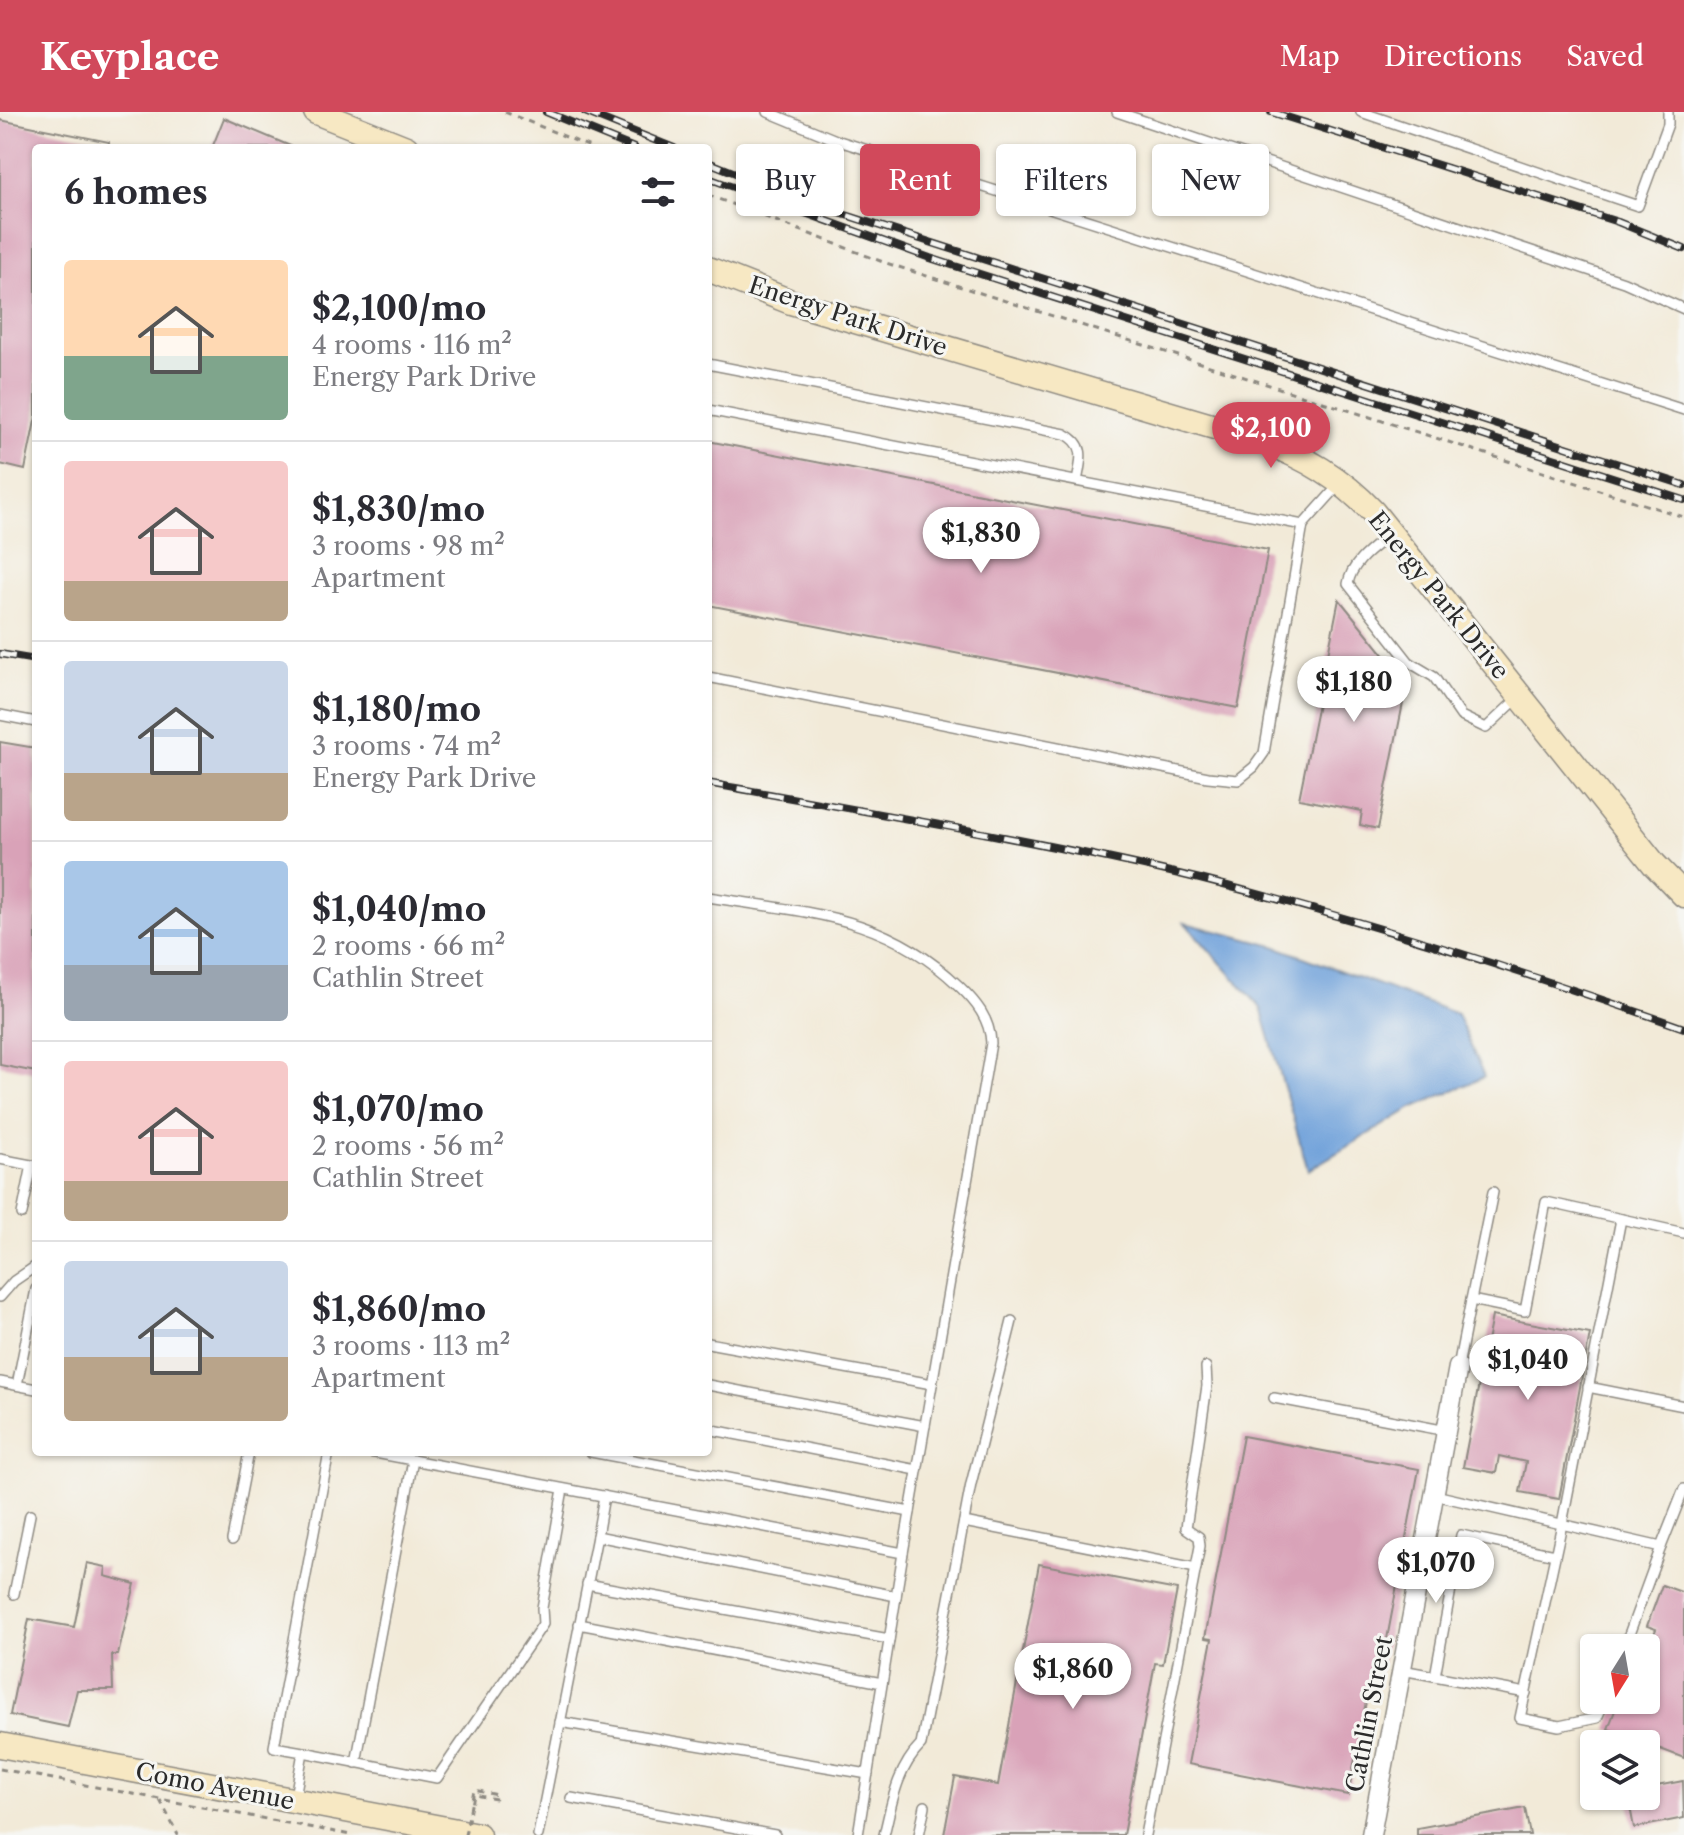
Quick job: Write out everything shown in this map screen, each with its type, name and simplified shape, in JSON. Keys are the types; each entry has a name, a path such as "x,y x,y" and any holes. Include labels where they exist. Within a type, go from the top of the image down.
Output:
{"street":[{"path":"316,112 396,144"},
{"name":"Energy Park Drive","path":"712,271 791,302 1262,441 1305,459 1362,500 1654,864 1684,895"},
{"name":"Cathlin Street","path":"1371,1835 1458,1367"},
{"name":"Como Avenue","path":"0,1745 478,1835"}],"lane":[{"path":"768,112 851,145 1684,410"},
{"path":"1117,112 1624,282 1684,309"},
{"path":"1361,112 1638,206 1668,124 1668,112"},
{"path":"712,365 1065,434 1081,448 1077,481"},
{"path":"712,411 1303,525"},
{"path":"712,678 1193,774 1238,780 1254,767 1264,753 1303,525 1342,483"},
{"path":"1391,534 1354,567 1348,584 1409,662 1434,677 1461,716 1486,728 1521,696"},
{"path":"0,715 32,721"},
{"path":"712,898 839,918 879,931 927,957 967,993 987,1022 991,1043 858,1835"},
{"path":"0,1159 32,1166"},
{"path":"22,1214 32,1174"},
{"path":"1458,1367 1493,1192"},
{"path":"1471,1300 1525,1311 1546,1202 1684,1233"},
{"path":"1599,1714 1597,1718 1559,1726 1520,1718 1562,1524 1621,1219"},
{"path":"0,1297 14,1281 32,1269"},
{"path":"17,1385 32,1309"},
{"path":"884,1835 896,1785 907,1759 921,1745 964,1522 1012,1321"},
{"path":"712,1344 932,1384"},
{"path":"1145,1835 1196,1568 1199,1537 1186,1528 1207,1386 1206,1367"},
{"path":"0,1382 32,1388"},
{"path":"712,1386 925,1426"},
{"path":"1588,1387 1684,1406"},
{"path":"1274,1398 1447,1431"},
{"path":"712,1430 917,1470"},
{"path":"232,1540 248,1456"},
{"path":"328,1456 274,1747 437,1778 543,1624 542,1608 563,1489"},
{"path":"392,1456 903,1553"},
{"path":"612,1456 910,1512"},
{"path":"356,1763 413,1460"},
{"path":"1629,1634 1684,1489"},
{"path":"1435,1495 1661,1547"},
{"path":"538,1835 604,1496"},
{"path":"14,1594 30,1515"},
{"path":"964,1522 1196,1568"},
{"path":"1435,1676 1461,1535 1555,1555"},
{"path":"597,1536 896,1596"},
{"path":"587,1584 889,1639"},
{"path":"579,1624 882,1683"},
{"path":"1402,1670 1526,1693"},
{"path":"560,1722 868,1774"},
{"path":"294,1801 303,1752"},
{"path":"571,1798 775,1835"},
{"path":"919,1835 925,1806"}],"path":[{"path":"505,112 583,144"},
{"path":"712,197 883,262 1684,517"},
{"path":"0,1769 351,1835"},
{"path":"465,1835 474,1790 497,1795 496,1799 474,1795 472,1805"},
{"path":"160,1800 178,1835"}],"water":[{"path":"1185,923 1274,946 1457,1014 1484,1077 1412,1108 1308,1170 1261,1008"}],"building":[{"path":"224,118 286,144 214,144"},
{"path":"0,120 109,144 32,144 32,436 25,470 0,464"},
{"path":"712,442 1268,550 1238,708 712,606"},
{"path":"1339,599 1407,683 1378,829 1360,825 1362,811 1299,799"},
{"path":"0,742 32,747 32,1071 0,1065"},
{"path":"1492,1316 1590,1334 1559,1499 1520,1492 1526,1462 1499,1456 1496,1473 1463,1467"},
{"path":"1243,1436 1419,1469 1381,1671 1372,1670 1348,1795 1188,1764 1212,1639 1205,1638"},
{"path":"87,1563 106,1567 105,1576 135,1584 118,1655 112,1655 113,1690 77,1690 68,1727 10,1715 29,1619 74,1627"},
{"path":"1039,1564 1177,1590 1163,1664 1155,1663 1123,1835 944,1835 955,1777 998,1785"},
{"path":"1662,1585 1684,1593 1684,1758 1660,1749 1660,1730 1608,1729 1614,1714 1660,1714 1660,1634 1654,1634 1656,1629 1647,1626"},
{"path":"1683,1781 1684,1818 1634,1828 1631,1810 1660,1810 1660,1785"},
{"path":"1525,1808 1530,1835 1417,1835 1417,1828"}],"railway":[{"path":"546,112 624,144"},
{"path":"585,112 664,144"},
{"path":"1271,112 1618,222 1684,249"},
{"path":"712,164 818,206 1684,485"},
{"path":"712,179 930,258 1684,500"},
{"path":"0,654 32,659"},
{"path":"712,784 1016,839 1200,879 1444,948 1684,1028"}]}
